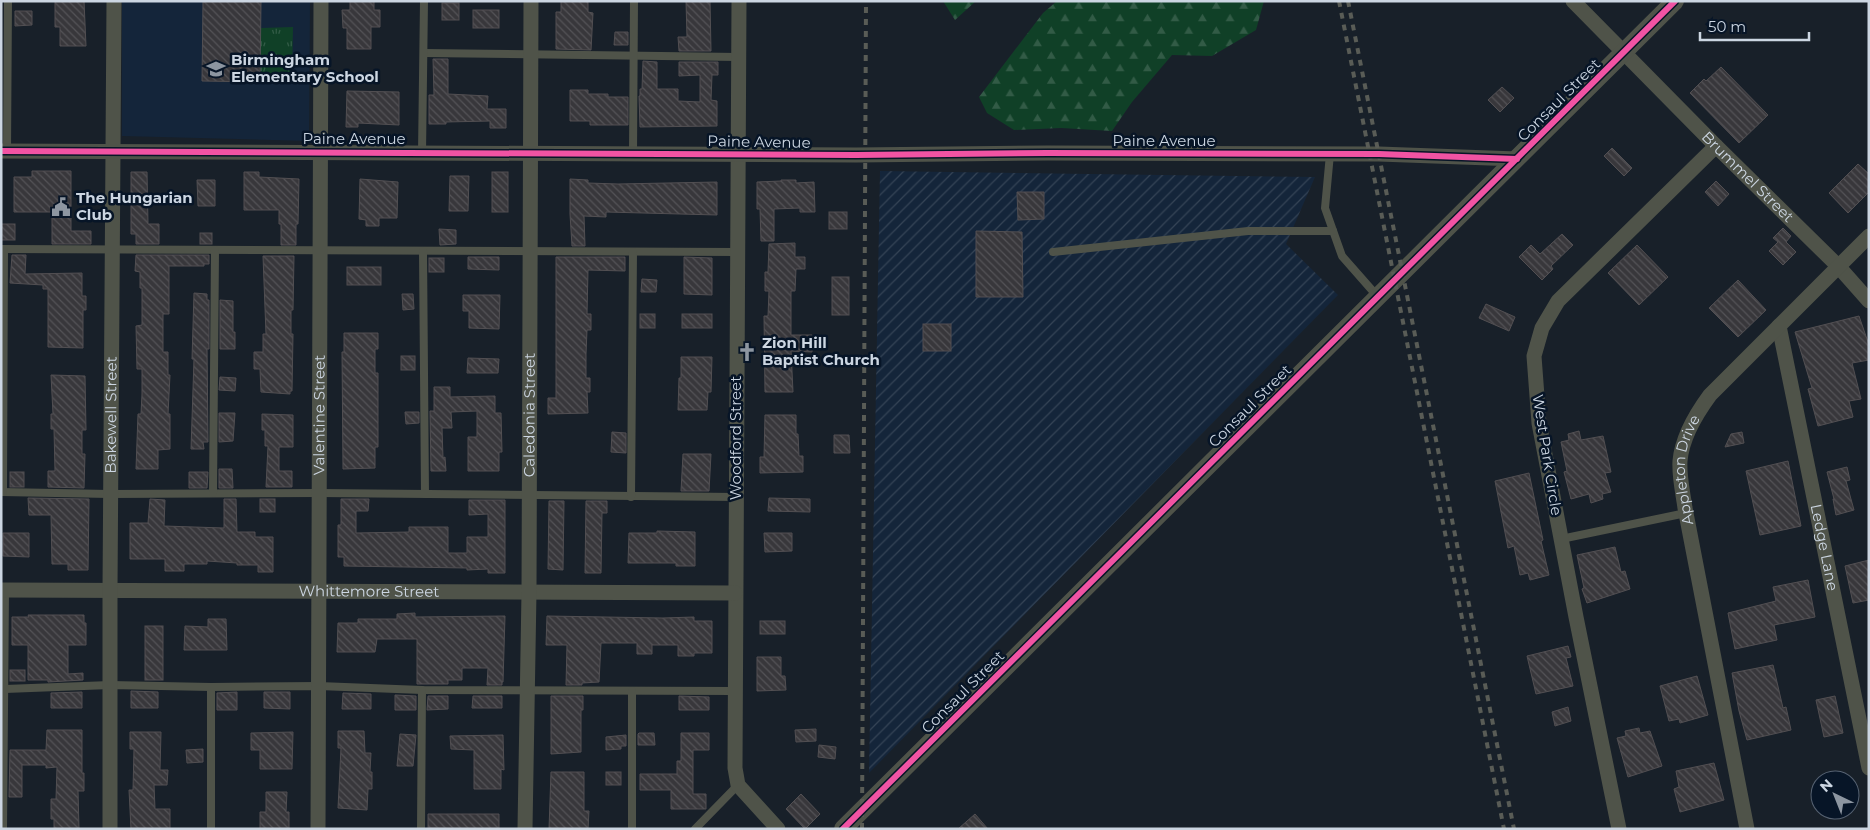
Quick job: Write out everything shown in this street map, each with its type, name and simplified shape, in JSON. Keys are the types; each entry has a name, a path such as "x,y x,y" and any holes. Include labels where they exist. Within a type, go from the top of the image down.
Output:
{"street":[{"name":"Bakewell Street","path":"110,829 110,494 114,1"},
{"name":"Valentine Street","path":"318,829 321,1"},
{"name":"Caledonia Street","path":"526,829 529,592 531,1"},
{"name":"Woodford Street","path":"738,785 735,768 735,592 739,1"},
{"name":"Brummel Street","path":"1573,1 1838,266 1869,301"},
{"name":"Consaul Street","path":"843,829 1675,1"},
{"name":"West Park Circle","path":"1619,829 1539,423 1534,356 1542,328 1558,301 1716,146"},
{"name":"Paine Avenue","path":"4,151 856,155 1048,153 1330,154 1517,159"},
{"name":"Appleton Drive","path":"1747,829 1686,513 1680,461 1687,433 1698,411 1710,395 1869,236"},
{"name":"Ledge Lane","path":"1779,326 1869,768"},
{"name":"Whittemore Street","path":"3,590 735,592"},
{"path":"738,785 778,829"}],"lane":[{"path":"4,151 8,1"},
{"path":"422,152 424,1"},
{"path":"633,154 634,1"},
{"path":"424,53 738,57"},
{"path":"1330,154 1325,208 1342,256 1378,297"},
{"path":"1054,252 1248,231 1333,231"},
{"path":"736,497 2,492 3,249 737,252"},
{"path":"213,493 215,250"},
{"path":"423,251 425,494"},
{"path":"631,496 633,252"},
{"path":"1561,539 1686,513"},
{"path":"3,590 5,689 4,829"},
{"path":"5,689 110,685 211,687 319,686 422,690 735,691"},
{"path":"211,687 211,829"},
{"path":"421,829 422,690"},
{"path":"632,691 632,829"},
{"path":"695,829 738,785"}],"shaded area":[{"name":"Birmingham Elementary School","path":"122,1 310,1 309,141 122,136"},
{"path":"880,171 1315,177 1286,244 1338,295 869,773"}],"green space":[{"path":"943,1 976,1 955,20"},
{"path":"1057,1 1264,1 1256,30 1212,56 1172,55 1132,102 1112,131 1061,128 1014,130 987,113 979,97 1043,13"},
{"path":"293,27 292,77 260,78 261,28"}],"building":[{"path":"55,1 84,1 86,46 60,46 60,27 55,27"},
{"path":"203,1 261,1 260,82 202,81"},
{"path":"350,1 374,1 374,10 380,10 380,27 371,27 371,49 347,49 347,28 343,28 342,10 350,10"},
{"path":"561,1 588,1 588,12 593,13 591,50 556,49 556,12 561,12"},
{"path":"686,1 710,1 711,51 679,51 678,37 687,37"},
{"path":"442,3 459,3 459,20 442,20"},
{"path":"473,10 499,10 499,28 473,28"},
{"path":"15,11 32,11 32,25 15,26"},
{"path":"615,32 628,32 628,45 614,45"},
{"path":"433,59 448,59 448,94 488,96 487,109 506,109 506,128 490,128 490,121 429,124 429,95 434,95"},
{"path":"643,61 657,62 657,89 678,89 678,101 700,102 700,75 679,76 679,62 718,62 718,75 712,75 711,100 717,101 717,126 640,127 639,96 640,89 642,89"},
{"path":"1721,67 1768,115 1739,143 1690,93 1704,79 1706,81"},
{"path":"1502,87 1514,98 1500,112 1488,100"},
{"path":"570,90 588,90 588,94 608,94 608,97 628,97 628,125 590,125 590,121 570,121"},
{"path":"347,91 399,92 399,125 358,123 358,127 346,127"},
{"path":"1612,148 1632,168 1624,176 1604,156"},
{"path":"1858,164 1869,174 1869,192 1848,213 1829,193"},
{"path":"32,171 71,171 71,231 91,231 91,244 52,244 52,212 14,212 14,177 32,177"},
{"path":"131,172 147,172 148,224 159,224 159,244 136,244 136,234 131,234"},
{"path":"244,172 259,172 259,177 299,179 296,245 281,245 279,210 244,210"},
{"path":"492,172 508,172 508,212 492,212"},
{"path":"450,176 469,176 468,211 449,211"},
{"path":"360,179 398,182 397,218 379,218 379,226 366,226 366,220 359,219"},
{"path":"570,179 588,180 588,183 618,184 717,182 717,215 606,212 606,217 584,216 585,246 572,246"},
{"path":"197,180 215,180 215,206 198,206"},
{"path":"796,180 796,183 814,182 815,212 800,212 800,208 774,209 774,241 761,241 760,209 757,209 757,182"},
{"path":"1716,181 1729,194 1718,206 1705,192"},
{"path":"1017,192 1044,192 1044,219 1018,220"},
{"path":"829,212 847,212 847,229 829,229"},
{"path":"1,224 15,224 15,240 1,240"},
{"path":"1783,228 1791,236 1786,242 1796,252 1783,265 1769,251 1778,242 1773,238"},
{"path":"439,229 456,230 456,244 440,245"},
{"path":"976,231 1022,232 1023,297 976,297"},
{"path":"200,233 212,233 212,244 200,244"},
{"path":"1562,234 1573,245 1551,266 1553,269 1542,280 1519,257 1531,245 1540,254"},
{"path":"795,243 795,257 805,257 805,269 796,269 795,291 791,291 791,335 812,335 812,352 791,351 793,392 765,392 764,316 768,316 769,291 765,291 765,272 768,272 769,244"},
{"path":"1637,245 1668,277 1639,305 1608,273"},
{"path":"12,255 26,255 25,274 82,273 82,296 86,296 86,310 83,310 83,348 48,347 48,289 43,289 43,285 10,283"},
{"path":"136,255 209,255 209,264 204,264 204,266 169,266 169,314 163,314 163,352 168,352 168,375 170,375 168,414 170,414 170,449 158,450 158,469 136,469 138,414 141,414 142,369 137,369 136,326 142,325 142,288 140,288 140,272 135,271"},
{"path":"263,256 294,256 293,310 291,310 291,334 293,334 292,391 290,391 290,394 261,392 260,369 254,369 254,352 263,352 263,334 266,334"},
{"path":"468,257 499,257 499,270 468,269"},
{"path":"556,257 625,257 625,271 588,270 587,314 591,314 591,330 587,330 586,354 586,378 590,378 590,392 587,392 588,413 548,414 548,398 556,398"},
{"path":"684,257 712,258 712,295 684,294"},
{"path":"429,258 444,258 444,272 429,272"},
{"path":"347,267 381,267 381,285 347,285"},
{"path":"832,277 849,277 849,315 832,315"},
{"path":"642,279 657,280 656,292 641,292"},
{"path":"1738,280 1766,310 1738,337 1709,308"},
{"path":"194,293 207,294 207,300 209,300 209,349 207,349 208,442 203,442 204,449 191,449"},
{"path":"402,294 413,294 414,309 403,310"},
{"path":"463,295 500,295 499,329 469,328 469,311 463,311"},
{"path":"220,300 233,301 235,349 220,349"},
{"path":"1486,304 1515,317 1509,331 1479,318"},
{"path":"640,314 655,314 655,328 640,328"},
{"path":"682,314 712,314 712,328 682,328"},
{"path":"1859,316 1869,345 1869,360 1852,363 1861,399 1849,401 1853,417 1818,426 1808,389 1812,388 1795,332"},
{"path":"923,324 951,324 951,351 923,351"},
{"path":"344,333 378,333 378,349 375,349 375,373 378,373 378,447 375,447 375,468 343,469 342,352 344,352"},
{"path":"401,356 415,356 415,370 401,370"},
{"path":"681,357 712,357 711,392 708,392 707,410 678,410"},
{"path":"468,358 499,359 498,373 467,373"},
{"path":"51,375 85,376 86,430 82,430 82,454 85,454 84,488 48,487 48,471 55,471 54,429 51,429 51,414 53,414"},
{"path":"220,377 236,378 235,391 219,390"},
{"path":"434,387 450,387 450,397 495,396 495,413 501,413 502,452 499,452 499,471 468,471 468,437 477,437 477,411 451,412 452,428 442,428 443,458 445,457 446,471 431,471 430,411 434,411"},
{"path":"405,412 419,412 419,423 406,424"},
{"path":"219,413 235,413 233,441 219,442"},
{"path":"262,414 293,415 293,447 279,447 279,471 292,471 292,487 266,487 268,446 265,446 265,430 262,430"},
{"path":"765,415 796,415 796,434 798,434 799,456 803,456 803,472 760,473 760,457 764,457"},
{"path":"1579,431 1581,440 1603,436 1611,472 1605,473 1611,492 1602,494 1603,499 1591,503 1589,494 1571,499 1564,472 1567,471 1561,442 1569,440 1568,434"},
{"path":"612,432 626,433 626,453 611,452"},
{"path":"1742,432 1744,443 1725,447 1731,434"},
{"path":"834,435 849,435 850,453 834,453"},
{"path":"683,454 711,454 709,491 681,491"},
{"path":"1788,461 1801,526 1760,535 1746,471"},
{"path":"1847,467 1850,480 1846,481 1854,510 1836,515 1827,472"},
{"path":"219,469 232,469 233,488 219,488"},
{"path":"10,472 24,472 24,487 10,487"},
{"path":"189,472 208,472 207,488 189,488"},
{"path":"1529,473 1549,575 1530,580 1528,573 1520,575 1514,546 1508,548 1495,481"},
{"path":"28,498 89,499 88,570 68,570 68,564 52,564 51,515 29,515"},
{"path":"769,498 810,499 810,512 768,511"},
{"path":"150,499 165,500 164,526 224,528 224,499 236,499 237,532 255,532 255,537 273,537 273,572 258,572 258,565 237,565 237,563 207,561 207,564 184,564 184,571 165,571 165,559 130,559 130,523 148,523"},
{"path":"260,499 275,499 275,512 260,512"},
{"path":"341,499 369,499 368,511 356,511 356,533 409,532 409,527 448,527 448,553 467,553 467,537 488,537 488,514 469,515 469,500 505,500 505,573 488,573 488,569 467,570 467,568 344,566 344,557 338,557 338,525 341,525"},
{"path":"549,501 564,501 563,570 548,569"},
{"path":"586,501 607,501 607,513 602,513 601,573 585,573"},
{"path":"657,531 695,532 695,566 676,566 676,563 628,563 629,533 657,533"},
{"path":"3,533 29,533 29,557 3,556"},
{"path":"764,533 792,533 792,551 765,552"},
{"path":"1615,547 1621,572 1625,571 1630,589 1587,603 1582,589 1584,588 1577,555"},
{"path":"1869,560 1869,600 1853,603 1845,566"},
{"path":"1808,580 1815,617 1774,625 1777,640 1735,649 1728,613 1776,601 1773,587"},
{"path":"415,613 415,617 505,616 502,685 487,685 488,668 462,668 462,680 448,680 448,684 417,684 417,639 377,639 375,652 337,652 338,623 358,623 358,619 397,619 397,614"},
{"path":"28,615 84,615 86,645 68,645 68,674 83,673 83,680 48,682 48,680 28,680 28,645 12,645 12,617 29,617"},
{"path":"547,616 694,617 694,621 712,621 712,653 694,653 694,656 678,656 678,645 652,645 652,654 637,654 637,643 601,643 599,682 566,685 567,645 546,645"},
{"path":"208,619 226,619 227,650 184,650 185,626 208,627"},
{"path":"760,621 785,621 785,634 760,634"},
{"path":"145,626 163,626 163,680 145,680"},
{"path":"1568,646 1571,657 1566,658 1573,686 1536,694 1527,656"},
{"path":"757,657 781,657 781,676 785,676 786,690 757,691"},
{"path":"1773,665 1783,708 1786,707 1791,730 1747,740 1732,673"},
{"path":"10,670 25,670 25,681 10,681"},
{"path":"1697,676 1708,715 1680,723 1679,719 1669,721 1660,686"},
{"path":"131,691 158,692 158,708 131,708"},
{"path":"82,692 82,708 51,708 51,693"},
{"path":"237,692 237,710 217,710 217,693"},
{"path":"264,692 290,692 290,709 264,708"},
{"path":"343,693 371,694 371,709 342,709"},
{"path":"395,695 416,696 416,710 395,710"},
{"path":"428,696 448,696 448,709 427,710"},
{"path":"473,696 502,696 502,708 472,708"},
{"path":"551,696 583,696 581,752 551,754"},
{"path":"679,696 709,697 709,710 679,710"},
{"path":"1835,696 1843,733 1824,737 1816,700"},
{"path":"1568,707 1571,721 1555,726 1552,712"},
{"path":"1639,728 1640,733 1650,731 1662,766 1628,777 1617,738 1626,736 1625,731"},
{"path":"816,729 816,741 796,742 795,730"},
{"path":"47,730 82,730 84,791 78,791 79,829 54,829 54,819 51,819 51,799 56,799 57,767 46,768 46,765 22,765 22,797 9,797 10,750 46,750"},
{"path":"338,731 364,731 365,753 371,753 370,772 372,772 372,789 368,789 367,810 338,808 341,748 338,748"},
{"path":"130,732 161,732 160,770 168,770 167,785 154,785 155,809 170,809 170,829 131,829 129,790 133,790 134,749 130,749"},
{"path":"293,732 292,769 260,769 260,750 251,750 251,733"},
{"path":"639,733 654,733 655,745 638,745"},
{"path":"681,733 709,733 709,750 693,750 693,794 706,794 706,809 671,809 671,790 640,790 640,774 677,774 677,761 681,761"},
{"path":"400,734 416,735 413,766 397,766"},
{"path":"503,735 504,770 501,769 501,789 474,789 474,750 451,749 450,736"},
{"path":"626,735 626,746 621,746 621,749 606,750 606,737"},
{"path":"819,745 836,747 835,759 818,757"},
{"path":"203,749 203,762 187,763 186,750"},
{"path":"1714,763 1724,800 1680,812 1674,789 1679,787 1676,771"},
{"path":"551,772 584,772 584,811 589,811 588,829 549,829"},
{"path":"606,772 621,772 621,785 606,785"},
{"path":"266,792 287,792 286,812 289,812 289,829 260,829 260,812 266,812"},
{"path":"801,794 820,814 805,829 786,809"},
{"path":"428,814 499,814 499,829 428,828"},
{"path":"975,814 988,829 958,829"}],"railway":[{"path":"862,829 866,1"},
{"path":"1339,1 1504,829"},
{"path":"1348,1 1514,829"}],"cycle path":[{"path":"843,829 1675,1"},
{"path":"1,151 856,155 1048,153 1379,154 1517,159"}],"place":[{"name":"Birmingham Elementary School","path":"216,69"},
{"name":"The Hungarian Club","path":"61,207"},
{"name":"Zion Hill Baptist Church","path":"747,352"}]}
